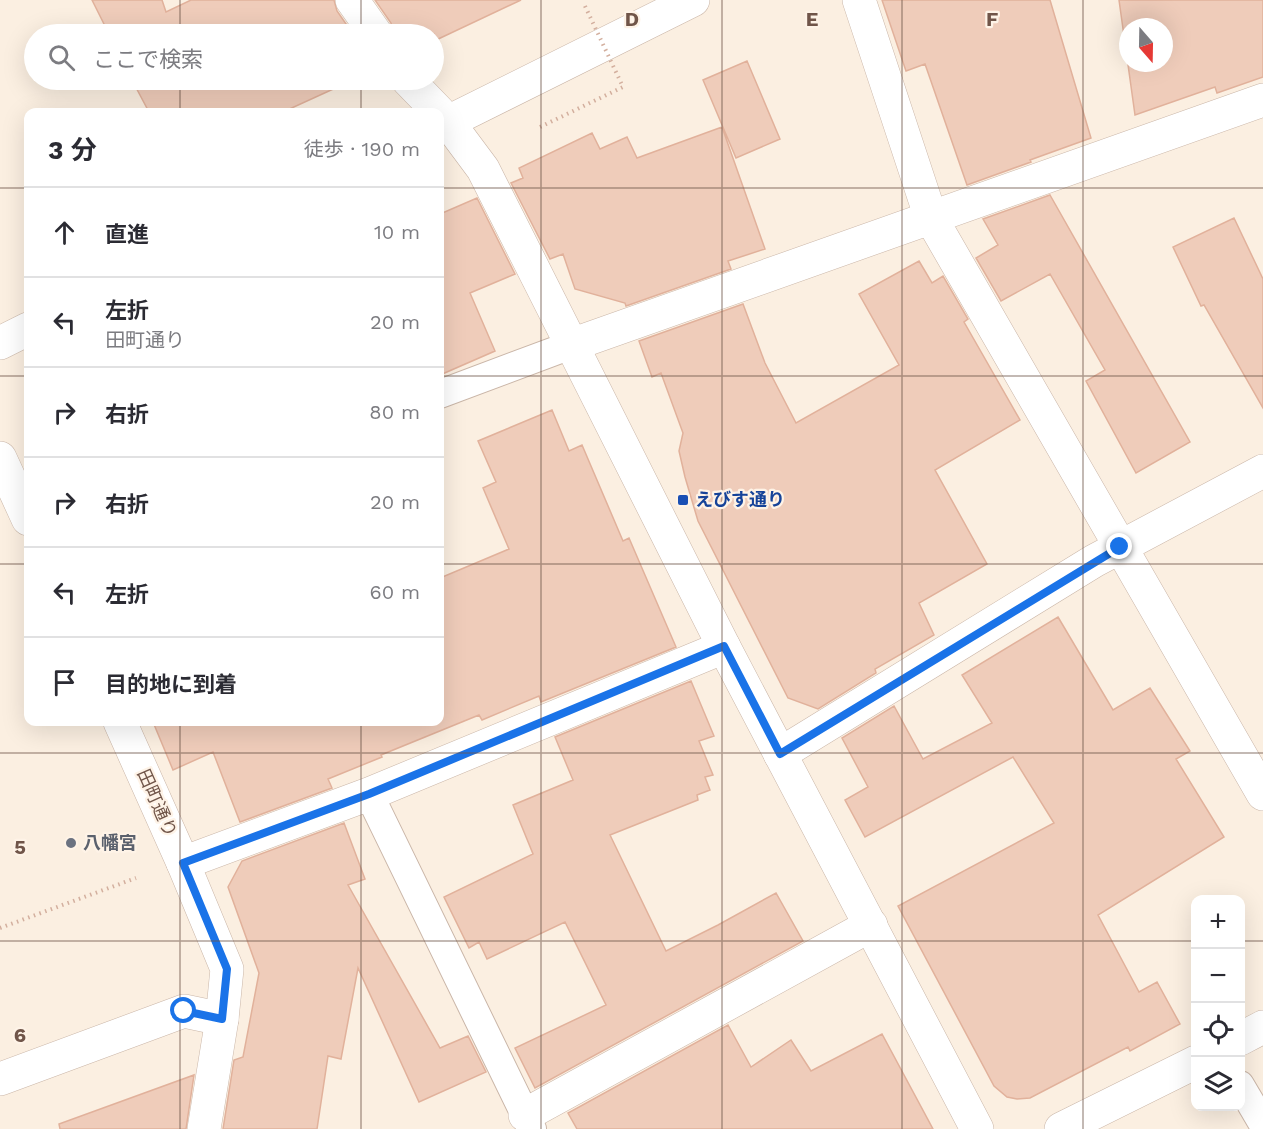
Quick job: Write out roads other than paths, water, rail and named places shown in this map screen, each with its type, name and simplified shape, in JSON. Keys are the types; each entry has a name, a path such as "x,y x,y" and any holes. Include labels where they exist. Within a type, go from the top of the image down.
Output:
{"street":[{"path":"352,0 369,24"},
{"path":"444,117 693,0"},
{"path":"859,0 931,218 1263,794"},
{"path":"417,90 432,108"},
{"path":"571,345 1263,100"},
{"path":"444,122 483,169 724,646 977,1129"},
{"path":"0,342 24,330"},
{"path":"0,458 24,510"},
{"path":"780,754 1120,547 1263,471"},
{"path":"183,863 369,794 724,646"},
{"name":"田町通り","path":"122,726 227,969 222,1019 204,1129"},
{"path":"528,1122 871,925"},
{"path":"0,1079 184,1011 222,1019"},
{"path":"1245,1037 1263,1028"},
{"path":"1061,1129 1191,1064"}],"lane":[{"path":"444,393 571,345"},
{"path":"369,794 528,1122"},
{"path":"1245,1093 1263,1124"}],"place":[{"name":"えびす通り","path":"683,500"},
{"name":"八幡宮","path":"71,843"}]}
